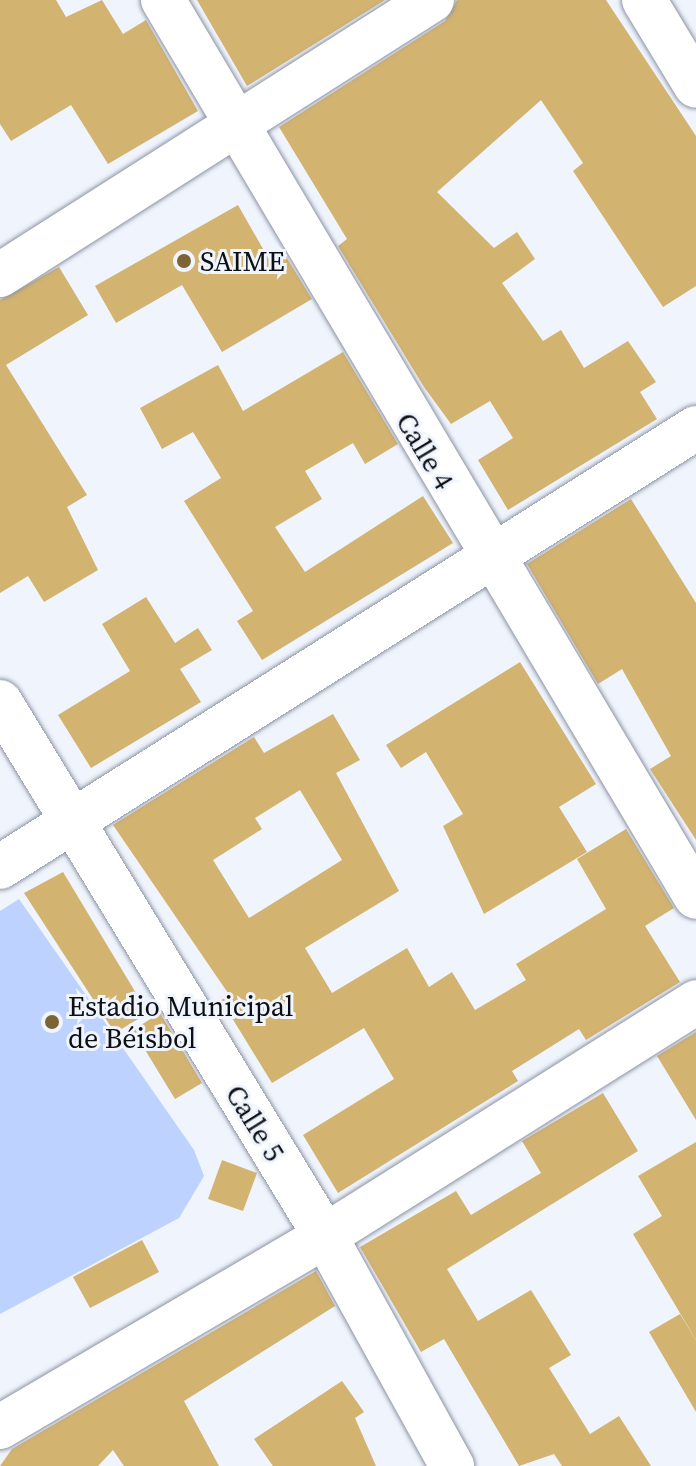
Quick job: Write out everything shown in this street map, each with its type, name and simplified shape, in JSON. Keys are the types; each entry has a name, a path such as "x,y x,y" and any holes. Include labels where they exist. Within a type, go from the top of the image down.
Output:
{"street":[{"name":"Calle 4","path":"163,0 234,128 491,563 696,897"},
{"path":"0,275 432,0"},
{"path":"644,0 696,86"},
{"path":"0,867 68,822 491,563 696,428"},
{"name":"Calle 5","path":"0,702 68,822 325,1236 452,1466"},
{"path":"0,1427 325,1236 696,1002"}],"shaded area":[{"name":"Estadio Municipal de Béisbol","path":"19,899 194,1150 204,1176 179,1218 0,1314 0,911"}],"building":[{"path":"0,0 56,0 66,17 102,0 123,34 146,20 198,111 108,164 71,105 11,141 0,124"},
{"path":"197,0 385,0 247,86"},
{"path":"457,0 606,0 696,136 696,286 663,307 573,171 583,163 541,100 437,192 494,248 517,232 535,259 502,283 543,341 561,330 584,368 628,341 656,382 640,392 657,419 508,510 478,460 513,438 490,401 451,424 424,387 338,246 347,239 279,127 445,21"},
{"path":"238,205 271,263 285,255 312,299 222,352 182,285 116,323 95,286"},
{"path":"59,267 88,315 6,365 87,495 67,507 98,570 44,602 28,576 0,593 0,300"},
{"path":"343,352 398,444 365,464 353,443 305,471 322,499 275,527 305,572 423,496 453,543 262,660 237,621 253,611 184,501 221,478 193,432 162,449 140,408 218,365 243,411"},
{"path":"631,499 696,603 696,840 650,769 671,756 622,669 598,684 527,564"},
{"path":"146,597 175,643 198,628 212,650 180,669 201,702 91,768 58,715 130,671 102,624"},
{"path":"520,662 596,784 559,807 587,852 484,914 443,826 463,814 426,752 401,768 386,745"},
{"path":"333,714 360,760 336,773 399,891 305,948 332,993 407,948 429,987 452,972 475,1010 526,980 516,964 606,909 577,859 626,829 674,908 645,926 680,982 586,1040 579,1029 512,1071 518,1081 338,1193 303,1135 394,1079 364,1028 272,1083 221,1000 230,996 113,825 254,737 264,753","holes":["300,790 342,860 249,918 213,860 262,829 255,818"]},
{"path":"63,872 148,1013 115,1033 24,893"},
{"path":"160,1013 202,1083 175,1099 133,1030"},
{"path":"696,1032 696,1120 657,1056"},
{"path":"603,1093 638,1151 447,1269 478,1321 531,1290 571,1355 549,1368 590,1434 619,1416 651,1466 562,1466 554,1454 519,1466 444,1339 421,1352 360,1247 456,1191 471,1215 541,1173 522,1141"},
{"path":"696,1142 696,1340 633,1234 662,1216 638,1176"},
{"path":"222,1160 257,1173 243,1211 208,1199"},
{"path":"142,1240 159,1272 90,1308 73,1277"},
{"path":"316,1271 335,1306 184,1401 219,1466 124,1466 113,1450 98,1466 0,1466 12,1449"},
{"path":"680,1314 696,1340 696,1412 649,1332"},
{"path":"342,1381 364,1412 355,1418 376,1466 273,1466 254,1439"}],"place":[{"name":"SAIME","path":"184,261"},
{"name":"Estadio Municipal de Béisbol","path":"52,1022"}]}
